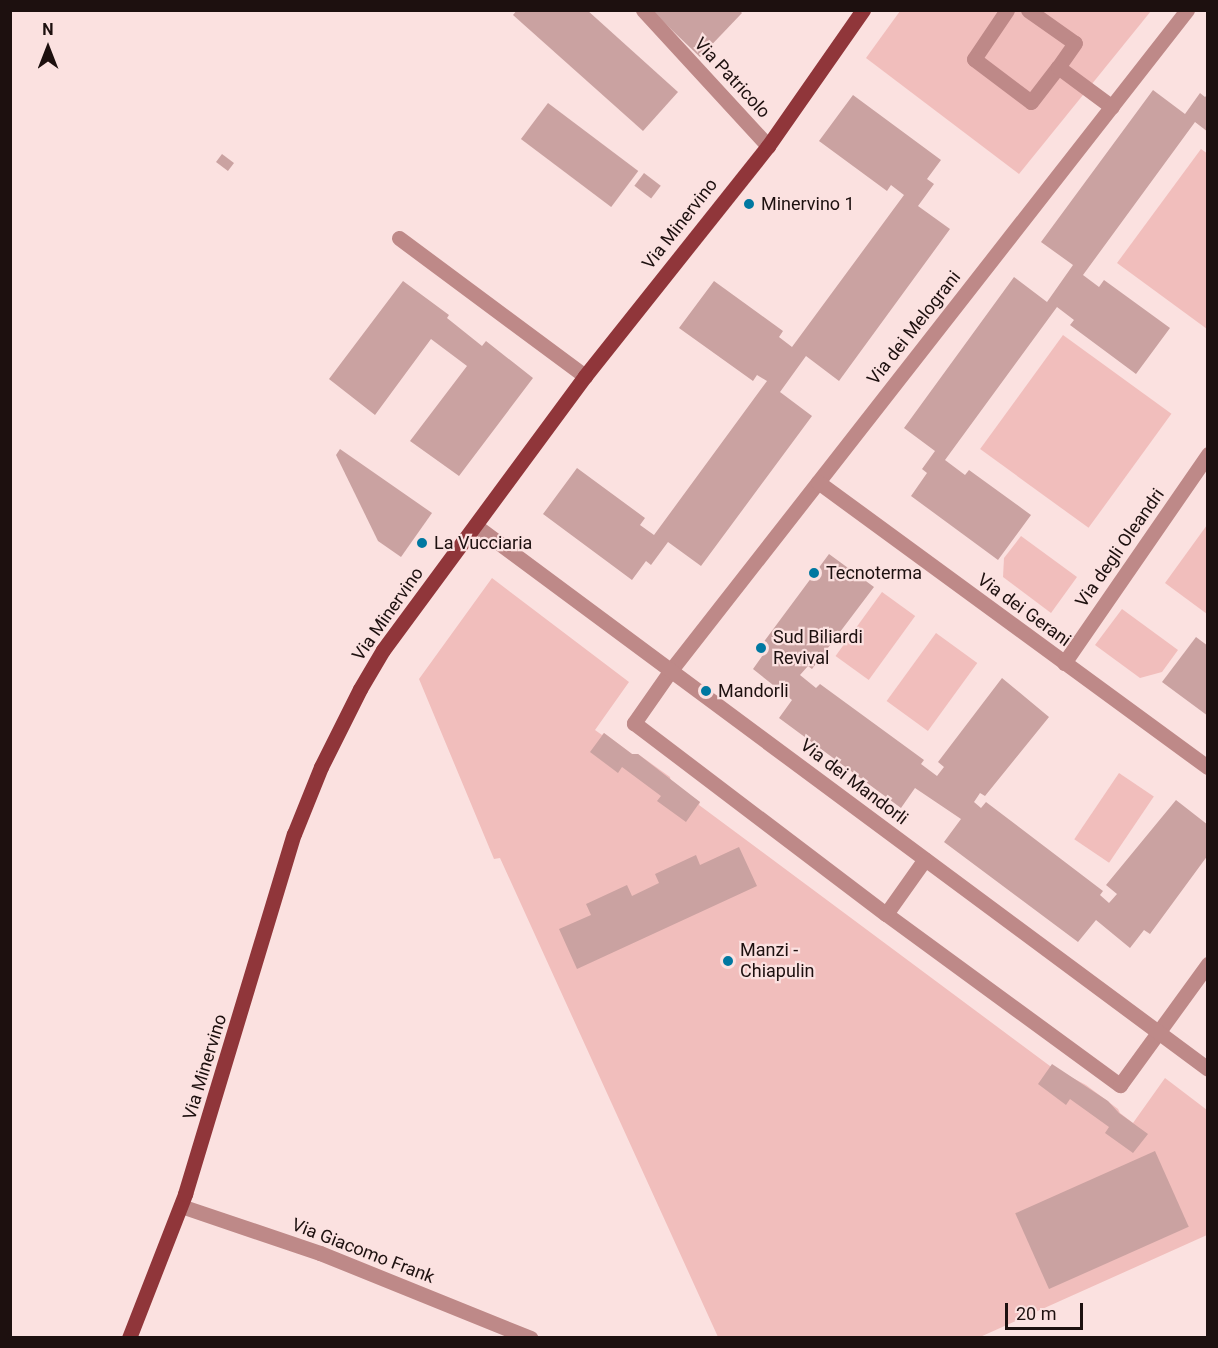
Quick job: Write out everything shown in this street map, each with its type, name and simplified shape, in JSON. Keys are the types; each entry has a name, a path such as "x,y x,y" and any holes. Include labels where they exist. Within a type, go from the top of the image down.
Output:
{"main road":[{"name":"Via Minervino","path":"129,1338 181,1206 227,1062 284,865 321,767 360,689 383,650 585,376 768,146 863,10"}],"street":[{"name":"Via Patricolo","path":"643,10 768,146"},
{"path":"1007,10 974,58 1031,102 1075,43 1028,10"},
{"name":"Via dei Melograni","path":"886,914 634,723 671,670 1187,10"},
{"path":"1058,67 1112,107"},
{"path":"399,238 585,376"},
{"name":"Via degli Oleandri","path":"1064,663 1208,454"},
{"name":"Via dei Gerani","path":"818,483 1208,767"},
{"name":"Via dei Mandorli","path":"476,526 1208,1069"},
{"path":"925,859 886,914 1120,1085 1208,964"},
{"name":"Via Giacomo Frank","path":"181,1206 320,1253 530,1338"}],"shaded area":[{"path":"900,11 1151,11 1019,174 866,58"},
{"path":"1201,149 1208,154 1207,329 1117,263"},
{"path":"1063,335 1171,414 1089,528 980,449"},
{"path":"1207,525 1207,614 1165,583"},
{"path":"1021,536 1077,577 1051,613 1003,577 1004,558"},
{"name":"Manzi - Chiapulin","path":"492,578 629,682 595,730 602,735 604,733 632,754 638,754 670,777 671,782 700,802 699,805 1050,1066 1086,1085 1133,1123 1165,1078 1207,1110 1207,1235 980,1337 718,1337 500,858 494,859 419,679"},
{"path":"882,592 915,616 869,680 836,656"},
{"path":"1122,609 1178,650 1162,672 1140,678 1095,645"},
{"path":"936,633 977,663 928,731 887,701"},
{"path":"1119,773 1154,796 1109,863 1074,839"}],"building":[{"path":"517,10 587,10 678,92 643,131 513,15"},
{"path":"651,10 739,10 742,13 700,57"},
{"path":"1153,90 1185,114 1200,93 1205,97 1208,94 1208,132 1195,122 1083,275 1099,287 1104,280 1170,328 1136,374 1070,325 1074,320 1057,307 945,460 965,475 969,470 1031,515 998,560 911,496 927,473 922,469 935,451 904,428 1014,277 1047,302 1073,265 1041,242"},
{"path":"853,95 941,160 927,179 934,184 918,206 950,229 839,381 806,356 780,392 812,416 701,566 668,542 651,565 646,561 632,580 543,514 577,468 645,518 640,525 654,535 767,381 757,375 753,381 679,328 714,281 783,331 779,337 792,347 904,195 891,185 887,191 819,141"},
{"path":"548,103 638,171 611,207 521,139"},
{"path":"222,154 234,163 228,171 216,162"},
{"path":"644,173 661,186 651,198 634,186"},
{"path":"403,281 449,315 447,318 482,346 486,341 533,378 459,476 410,441 467,366 431,339 375,415 329,379"},
{"path":"340,449 432,513 401,557 378,541 336,455"},
{"path":"829,554 874,587 812,669 808,666 800,675 816,688 820,684 924,760 921,764 937,776 944,767 938,762 1002,678 1049,717 985,796 980,793 974,802 981,808 986,802 1103,891 1100,895 1109,903 1117,894 1106,885 1176,800 1208,825 1208,855 1150,934 1144,930 1130,948 1096,920 1078,942 944,842 961,819 915,788 901,808 779,718 792,700 753,669 765,652 760,647"},
{"path":"1196,637 1208,646 1208,716 1162,682"},
{"path":"604,733 632,754 638,754 700,802 686,822 657,801 661,796 622,767 618,773 590,752"},
{"path":"739,847 757,886 577,969 559,929 591,915 586,904 627,885 632,896 659,883 655,874 696,855 700,865"},
{"path":"1052,1064 1108,1101 1119,1113 1148,1134 1133,1153 1105,1133 1109,1127 1070,1099 1066,1105 1038,1084"},
{"path":"1155,1151 1189,1227 1049,1289 1015,1213"}],"place":[{"name":"Minervino 1","path":"749,204"},
{"name":"La Vucciaria","path":"422,543"},
{"name":"Tecnoterma","path":"814,573"},
{"name":"Sud Biliardi Revival","path":"761,648"},
{"name":"Mandorli","path":"706,691"},
{"name":"Manzi - Chiapulin","path":"728,961"}]}
